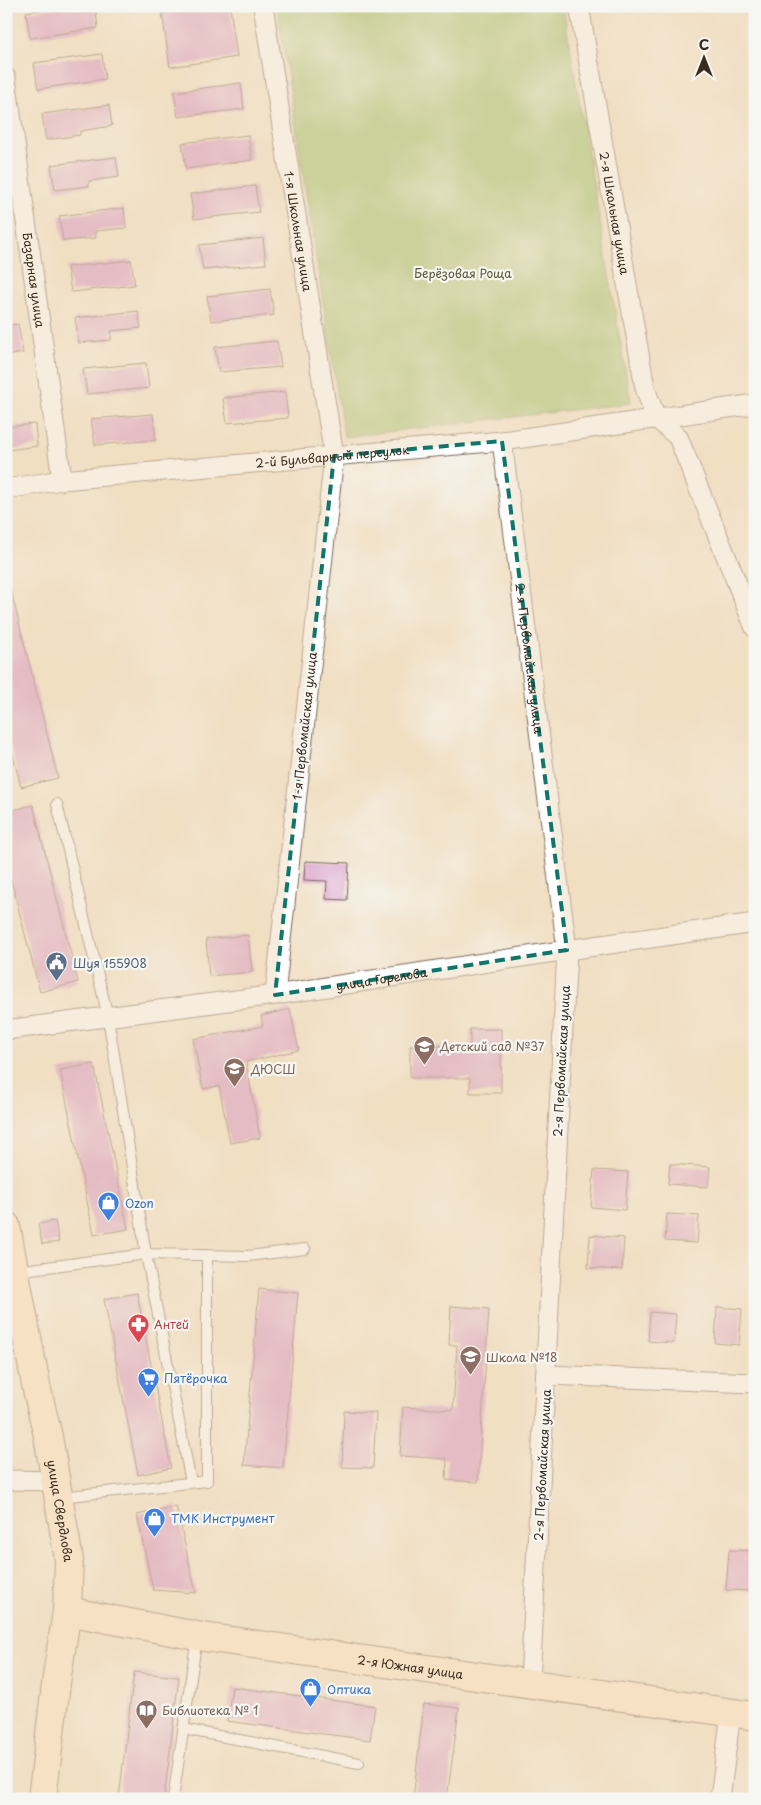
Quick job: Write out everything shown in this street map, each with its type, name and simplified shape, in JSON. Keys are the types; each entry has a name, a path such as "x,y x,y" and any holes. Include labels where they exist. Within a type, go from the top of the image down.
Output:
{"street":[{"name":"1-я Школьная улица","path":"263,6 334,456"},
{"name":"2-я Школьная улица","path":"579,6 640,365 645,388 656,418"},
{"name":"Базарная улица","path":"6,78 62,480"},
{"name":"2-й Бульварный переулок","path":"6,489 62,480 502,441 755,404"},
{"path":"656,418 678,437 755,628"},
{"name":"2-я Первомайская улица","path":"502,441 566,950 530,1684"},
{"name":"1-я Первомайская улица","path":"275,995 334,456"},
{"name":"улица Горелова","path":"6,1030 275,995 755,923"},
{"name":"улица Свердлова","path":"7,1237 48,1436 69,1560 67,1611 56,1676 42,1799"},
{"path":"546,1375 755,1383"},
{"path":"6,1480 56,1489"},
{"name":"2-я Южная улица","path":"67,1611 197,1636 743,1714"},
{"path":"720,1799 743,1714"}],"lane":[{"path":"57,804 108,1017 146,1254 191,1482"},
{"path":"15,1272 146,1254 248,1256 305,1249"},
{"path":"56,1489 207,1480 206,1255"},
{"path":"173,1799 197,1636"},
{"path":"183,1730 359,1763"}],"highlighted area":[{"path":"502,441 567,950 275,995 334,456"}],"green space":[{"name":"Берёзовая Роща","path":"277,6 563,6 631,403 344,437"}],"building":[{"path":"67,6 95,6 98,28 30,38 26,12"},
{"path":"161,6 230,6 237,57 170,67"},
{"path":"102,54 105,79 38,89 34,63"},
{"path":"241,83 244,109 178,117 174,92"},
{"path":"109,105 112,126 80,131 80,135 46,140 42,114"},
{"path":"248,135 252,160 186,169 182,143"},
{"path":"116,157 119,177 89,181 89,186 55,190 51,165"},
{"path":"255,186 259,212 194,219 190,194"},
{"path":"124,208 126,228 95,231 96,238 63,241 59,216"},
{"path":"263,238 266,264 203,270 199,245"},
{"path":"131,260 135,285 71,292 67,267"},
{"path":"270,289 274,315 211,321 207,296"},
{"path":"138,311 141,328 111,331 111,340 79,343 75,318"},
{"path":"18,324 23,353 6,356 6,326"},
{"path":"277,341 281,367 219,372 215,347"},
{"path":"146,363 149,388 87,394 83,369"},
{"path":"285,392 288,418 227,423 223,398"},
{"path":"153,414 156,440 95,445 91,419"},
{"path":"35,424 37,446 8,450 6,427"},
{"path":"11,591 58,778 21,787 6,728 6,592"},
{"path":"33,805 78,982 40,992 6,860 6,812"},
{"path":"305,861 349,863 347,900 326,899 327,881 304,880"},
{"path":"248,935 252,972 209,976 206,939"},
{"name":"ДЮСШ","path":"290,1009 299,1050 246,1062 260,1138 230,1143 219,1086 203,1089 193,1039 263,1026 261,1016"},
{"path":"470,1029 501,1029 501,1093 470,1093 470,1078 410,1078 410,1046 470,1046"},
{"path":"94,1064 128,1229 94,1235 60,1070"},
{"path":"670,1164 710,1167 708,1187 668,1184"},
{"path":"594,1170 628,1172 625,1210 591,1207"},
{"path":"667,1214 699,1216 697,1243 665,1241"},
{"path":"55,1221 59,1242 42,1244 38,1224"},
{"path":"590,1235 624,1238 622,1270 588,1268"},
{"path":"259,1289 298,1293 283,1468 244,1465"},
{"path":"137,1293 171,1468 138,1475 104,1299"},
{"name":"Школа №18","path":"451,1306 489,1309 478,1482 446,1480 447,1459 400,1456 403,1407 453,1410 457,1345 449,1345"},
{"path":"717,1307 742,1309 739,1345 715,1343"},
{"path":"650,1312 676,1314 674,1343 648,1341"},
{"path":"344,1411 376,1413 373,1468 342,1467"},
{"path":"176,1506 196,1593 153,1590 137,1515"},
{"path":"729,1550 755,1551 755,1591 726,1590"},
{"path":"134,1672 179,1677 164,1799 119,1799"},
{"path":"232,1687 375,1706 370,1740 227,1721"},
{"path":"424,1704 459,1708 447,1799 413,1799"}],"place":[{"name":"Шуя 155908","path":"57,982"},
{"name":"Детский сад №37","path":"424,1065"},
{"name":"ДЮСШ","path":"235,1088"},
{"name":"Ozon","path":"109,1222"},
{"name":"Антей","path":"138,1343"},
{"name":"Школа №18","path":"470,1376"},
{"name":"Пятёрочка","path":"148,1397"},
{"name":"ТМК Инструмент","path":"155,1537"},
{"name":"Оптика","path":"311,1708"},
{"name":"Библиотека № 1","path":"146,1729"}]}
